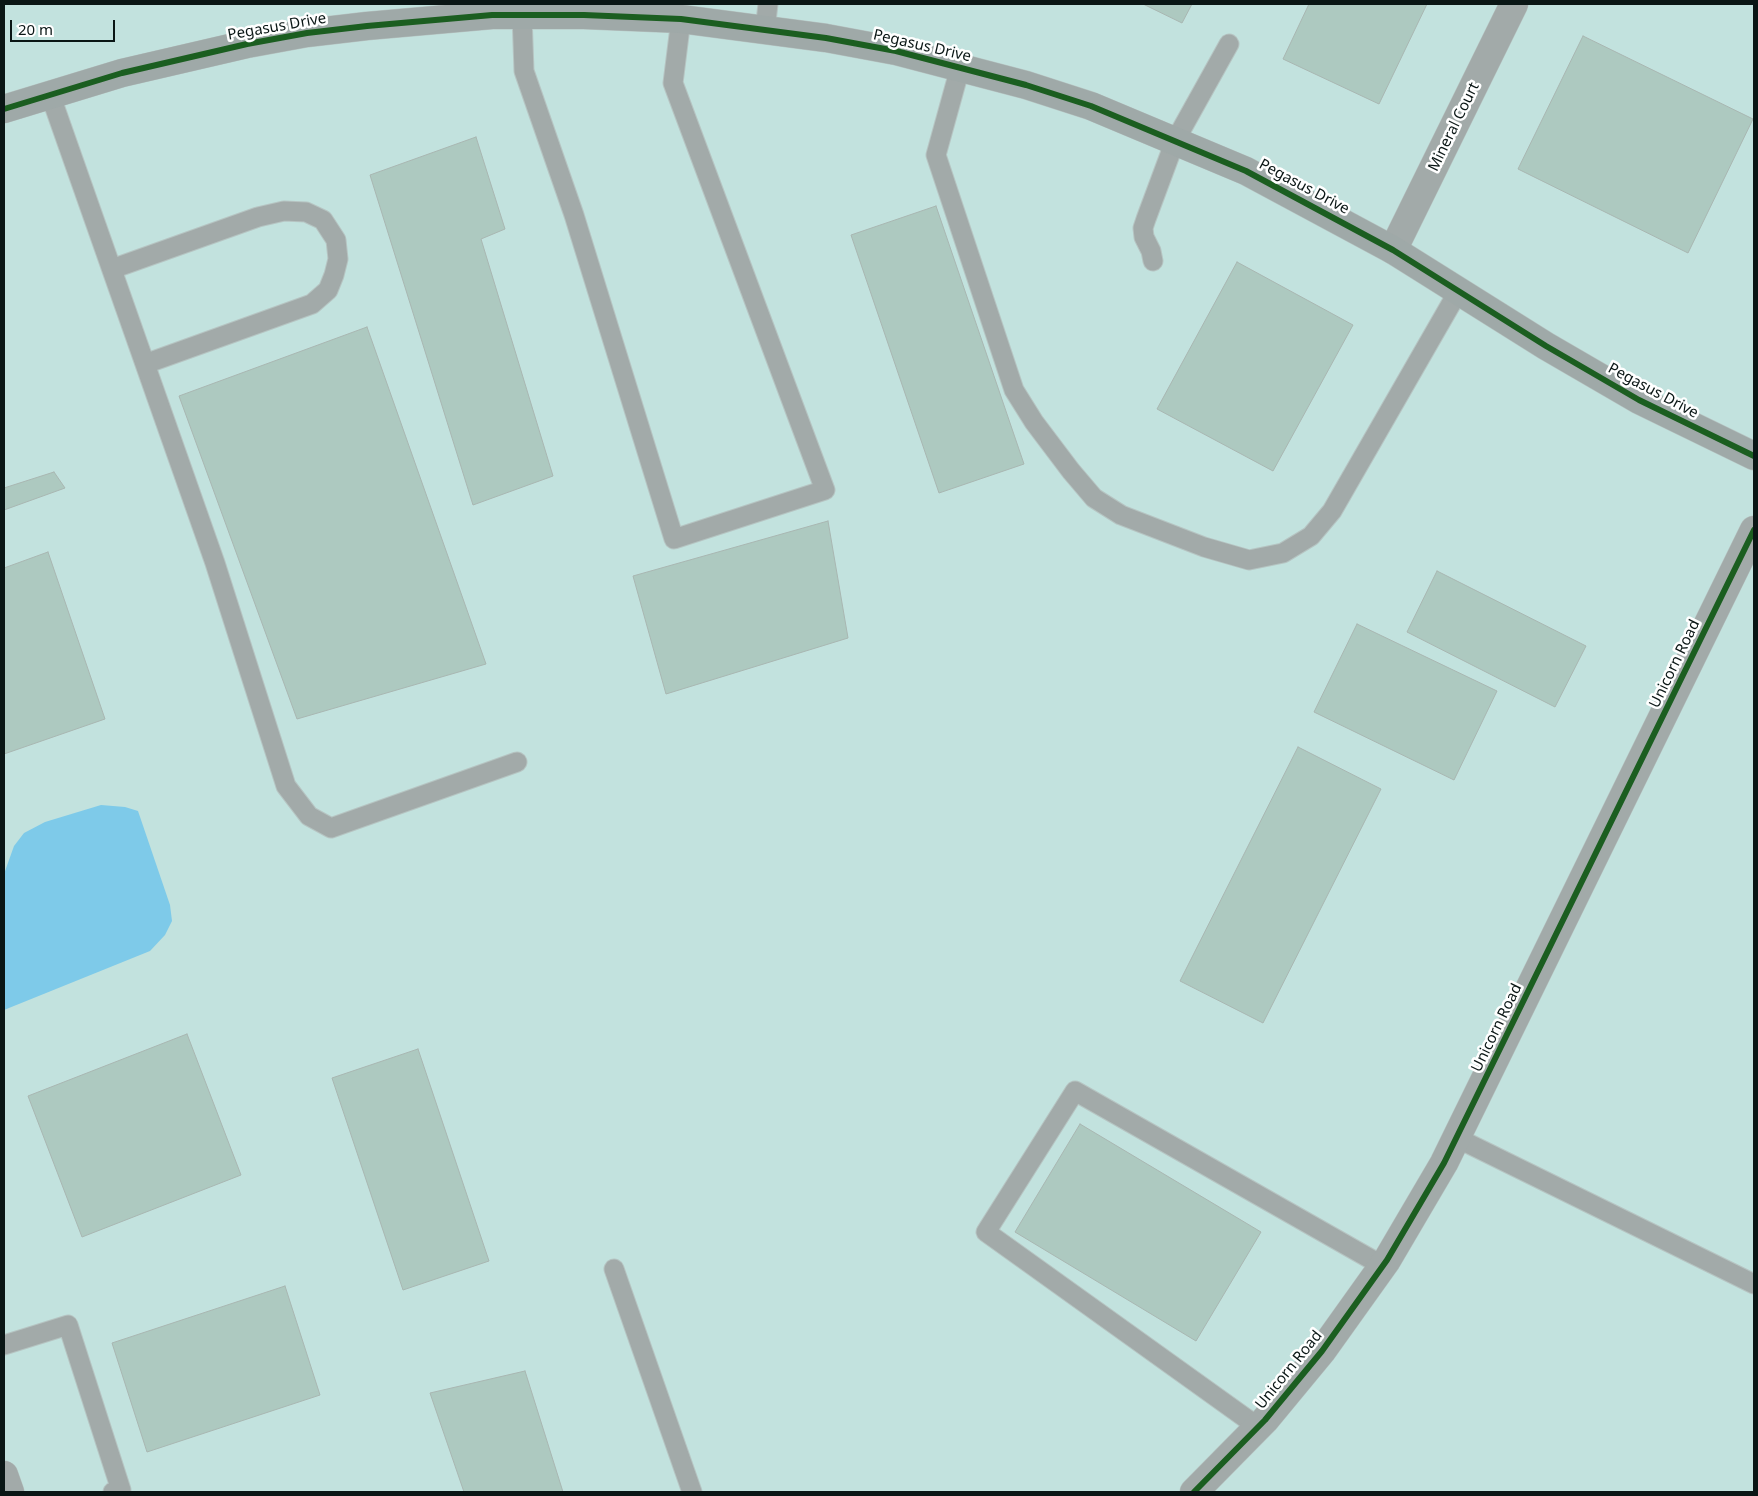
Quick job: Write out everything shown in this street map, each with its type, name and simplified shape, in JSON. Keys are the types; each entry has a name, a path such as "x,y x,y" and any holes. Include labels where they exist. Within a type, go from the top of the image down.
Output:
{"street":[{"name":"Mineral Court","path":"1393,250 1514,4"},
{"name":"Pegasus Drive","path":"4,108 122,73 247,44 427,12 492,9 522,15 584,15 681,19 767,17 826,38 896,51 1026,85 1091,106 1246,170 1393,250 1546,346 1639,400 1754,456"},
{"name":"Unicorn Road","path":"1194,1492 1258,1427 1322,1351 1383,1266 1444,1163 1754,530"},
{"path":"4,1475 10,1492"}],"lane":[{"path":"522,15 524,71 574,215 674,539 824,490 672,83 681,19"},
{"path":"1153,261 1151,251 1144,237 1143,228 1175,141 1230,44"},
{"path":"960,68 936,155 1014,390 1034,422 1094,498 1121,515 1204,547 1249,560 1283,553 1312,536 1332,511 1459,290"},
{"path":"50,94 215,563 286,786 309,816 331,828 517,762"},
{"path":"112,269 258,217 284,211 306,212 324,220 336,240 338,258 334,275 328,290 312,304 145,364"},
{"path":"1258,1427 986,1232 1075,1091 1383,1266"},
{"path":"1457,1138 1754,1284"},
{"path":"614,1269 692,1492"},
{"path":"4,1345 68,1325 117,1491"}],"shaded area":[{"path":"4,4 1754,4 1754,1492 4,1492"}],"water":[{"path":"101,805 125,807 138,811 170,905 172,921 165,935 150,951 4,1010 4,874 14,846 24,833 45,822"}],"building":[{"path":"1143,4 1192,4 1182,23"},
{"path":"1309,4 1427,4 1379,104 1283,59"},
{"path":"1583,36 1753,119 1688,253 1518,169"},
{"path":"476,137 505,229 481,239 553,476 473,505 370,175"},
{"path":"936,206 1024,464 939,493 851,235"},
{"path":"1237,262 1353,325 1273,471 1157,409"},
{"path":"367,327 486,664 297,719 179,396"},
{"path":"54,472 65,488 4,510 4,488"},
{"path":"828,521 848,638 666,694 633,576"},
{"path":"48,552 105,719 4,754 4,568"},
{"path":"1437,571 1586,646 1555,707 1407,632"},
{"path":"1357,624 1497,691 1454,780 1314,712"},
{"path":"1298,747 1381,789 1263,1023 1180,981"},
{"path":"187,1034 241,1175 82,1237 28,1096"},
{"path":"418,1049 489,1261 403,1290 332,1078"},
{"path":"1080,1124 1261,1232 1196,1341 1015,1232"},
{"path":"285,1286 320,1395 147,1452 112,1343"},
{"path":"525,1371 563,1492 464,1492 430,1393"}],"cycle path":[{"path":"4,109 122,73 247,44 307,33 492,15 584,15 681,19 826,38 896,51 1026,85 1091,106 1246,171 1393,250 1546,346 1639,400 1754,456"},
{"path":"1194,1492 1265,1420 1322,1351 1387,1260 1444,1163 1754,530"}]}
